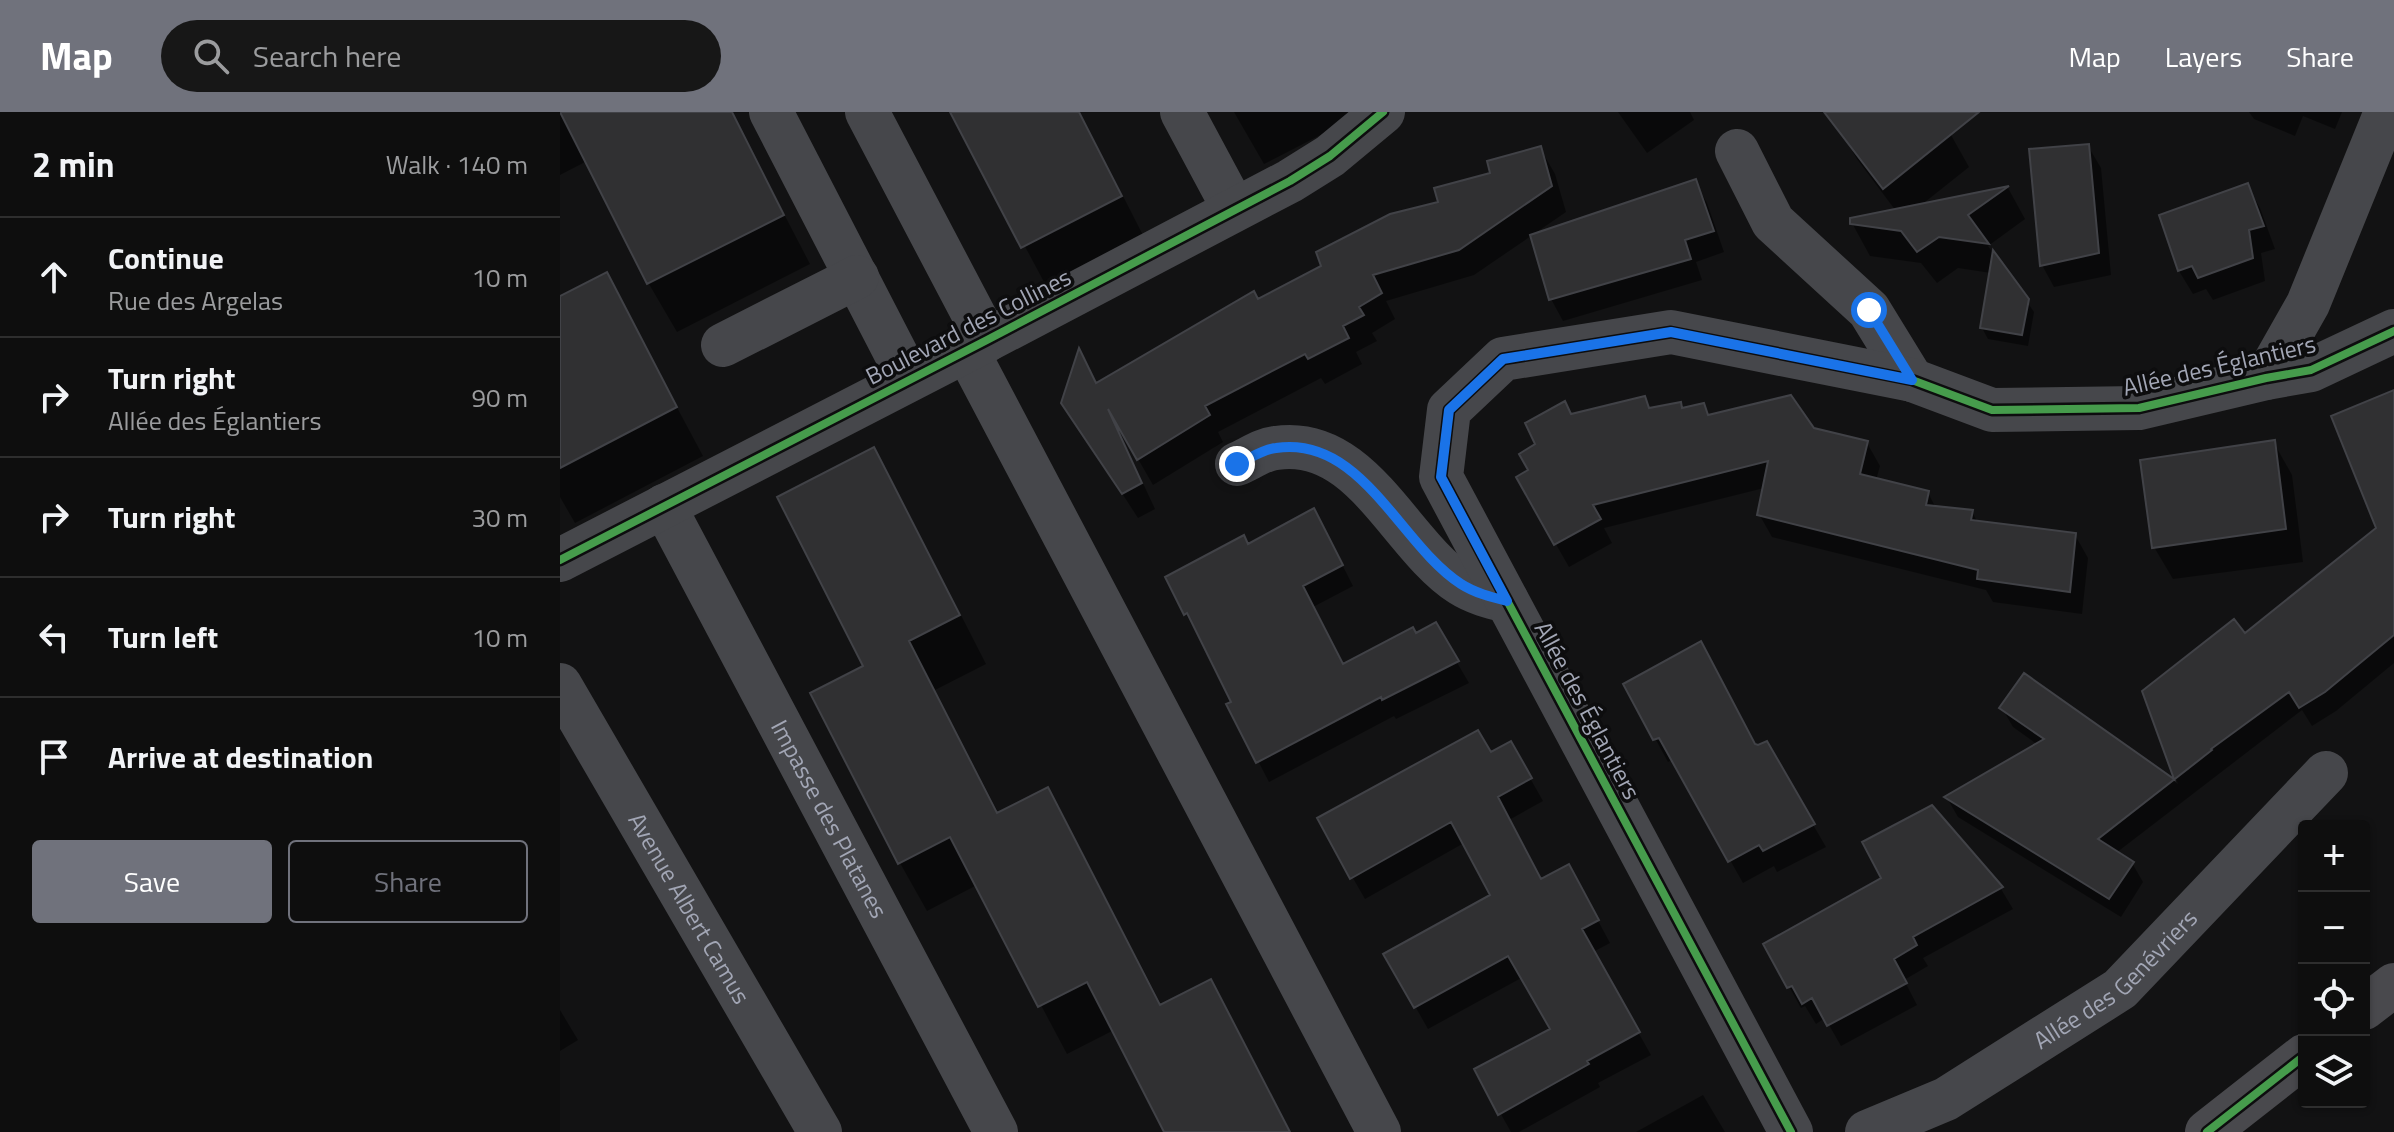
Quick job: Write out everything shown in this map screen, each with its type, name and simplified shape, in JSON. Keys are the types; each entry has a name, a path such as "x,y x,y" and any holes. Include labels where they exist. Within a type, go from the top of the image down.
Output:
{"main road":[{"path":"2370,1003 2394,985"},
{"path":"2207,1132 2298,1061"}],"street":[{"path":"771,112 909,379"},
{"path":"867,112 977,346 1379,1132"},
{"path":"1182,112 1234,209"},
{"name":"Boulevard des Collines","path":"560,560 1290,181 1330,156 1383,112"},
{"path":"2266,378 2308,304 2386,112"},
{"path":"1737,151 1773,222 1869,310 1912,380"},
{"path":"723,345 857,277"},
{"name":"Allée des Églantiers","path":"1791,1132 1441,477 1449,410 1503,359 1671,332 1912,380 1992,410 2139,408 2311,370 2394,331"},
{"path":"1237,464 1273,448 1300,446 1329,456 1354,472 1435,562 1460,584 1477,593 1507,601"},
{"name":"Impasse des Platanes","path":"664,506 996,1132"},
{"name":"Avenue Albert Camus","path":"560,685 820,1132"},
{"name":"Allée des Genévriers","path":"1867,1132 1946,1099 2120,989 2326,773"}],"building":[{"path":"560,112 732,112 784,215 647,284"},
{"path":"950,112 1079,112 1122,196 1021,248"},
{"path":"1824,112 1979,112 1883,189"},
{"path":"2089,144 2099,253 2040,266 2029,149"},
{"path":"1541,146 1552,186 1459,250 1373,275 1382,293 1359,307 1364,315 1343,326 1349,338 1308,359 1305,354 1205,406 1210,415 1137,460 1108,409 1142,483 1122,494 1061,403 1079,348 1096,383 1254,291 1258,299 1321,266 1316,252 1390,214 1438,202 1434,188 1490,173 1487,161"},
{"path":"1696,179 1714,231 1685,240 1691,259 1549,300 1530,235"},
{"path":"2248,183 2264,226 2249,230 2253,258 2198,278 2192,266 2178,271 2159,215"},
{"path":"2009,186 1968,215 1989,244 1939,237 1917,252 1901,231 1850,224 1850,218"},
{"path":"1993,250 2029,299 2022,335 1980,328"},
{"path":"607,272 677,407 560,468 560,296"},
{"path":"2394,390 2394,635 2325,692 2299,708 2289,692 2211,749 2212,750 2098,839 2134,862 2109,899 1944,797 2044,739 1999,708 2024,673 2174,779 2142,691 2234,619 2245,633 2376,528 2331,416"},
{"path":"1791,395 1814,428 1868,441 1860,474 1929,491 1926,505 1973,510 1971,520 2076,533 2070,592 1977,579 1978,570 1757,515 1768,461 1593,505 1601,519 1554,545 1516,477 1528,470 1519,454 1535,444 1525,423 1565,401 1571,414 1645,396 1649,408 1681,402 1682,408 1704,403 1708,415"},
{"path":"2275,440 2286,529 2152,548 2140,460"},
{"path":"874,447 960,615 909,641 997,813 1048,787 1160,1005 1211,979 1290,1132 1164,1132 1087,982 1038,1007 950,837 898,864 810,693 863,666 777,497"},
{"path":"1314,508 1343,565 1303,586 1343,664 1413,627 1416,633 1436,622 1459,661 1382,700 1381,697 1256,763 1226,704 1231,702 1187,613 1184,615 1165,577 1244,535 1248,544"},
{"path":"1701,641 1755,744 1767,741 1815,824 1763,851 1759,845 1728,862 1659,738 1653,740 1623,684"},
{"path":"1478,730 1491,752 1511,741 1532,778 1498,797 1541,879 1569,864 1599,920 1582,929 1640,1032 1498,1115 1474,1069 1550,1029 1508,956 1414,1008 1383,954 1490,895 1451,822 1350,879 1317,818"},
{"path":"1932,805 2003,887 1913,937 1917,945 1894,959 1907,983 1827,1026 1812,998 1802,1004 1792,986 1787,988 1763,944 1881,878 1862,842"}],"cycle path":[{"path":"560,560 1290,181 1330,156 1383,112"},
{"path":"1791,1132 1441,477 1449,410 1503,359 1671,332 1912,380 1992,410 2139,408 2311,370 2394,331"},
{"path":"2207,1132 2298,1061"}],"route":[{"path":"1237,464 1273,448 1300,446 1329,456 1354,472 1435,562 1460,584 1477,593 1507,601 1441,477 1449,410 1503,359 1671,332 1912,380 1869,310"}]}
